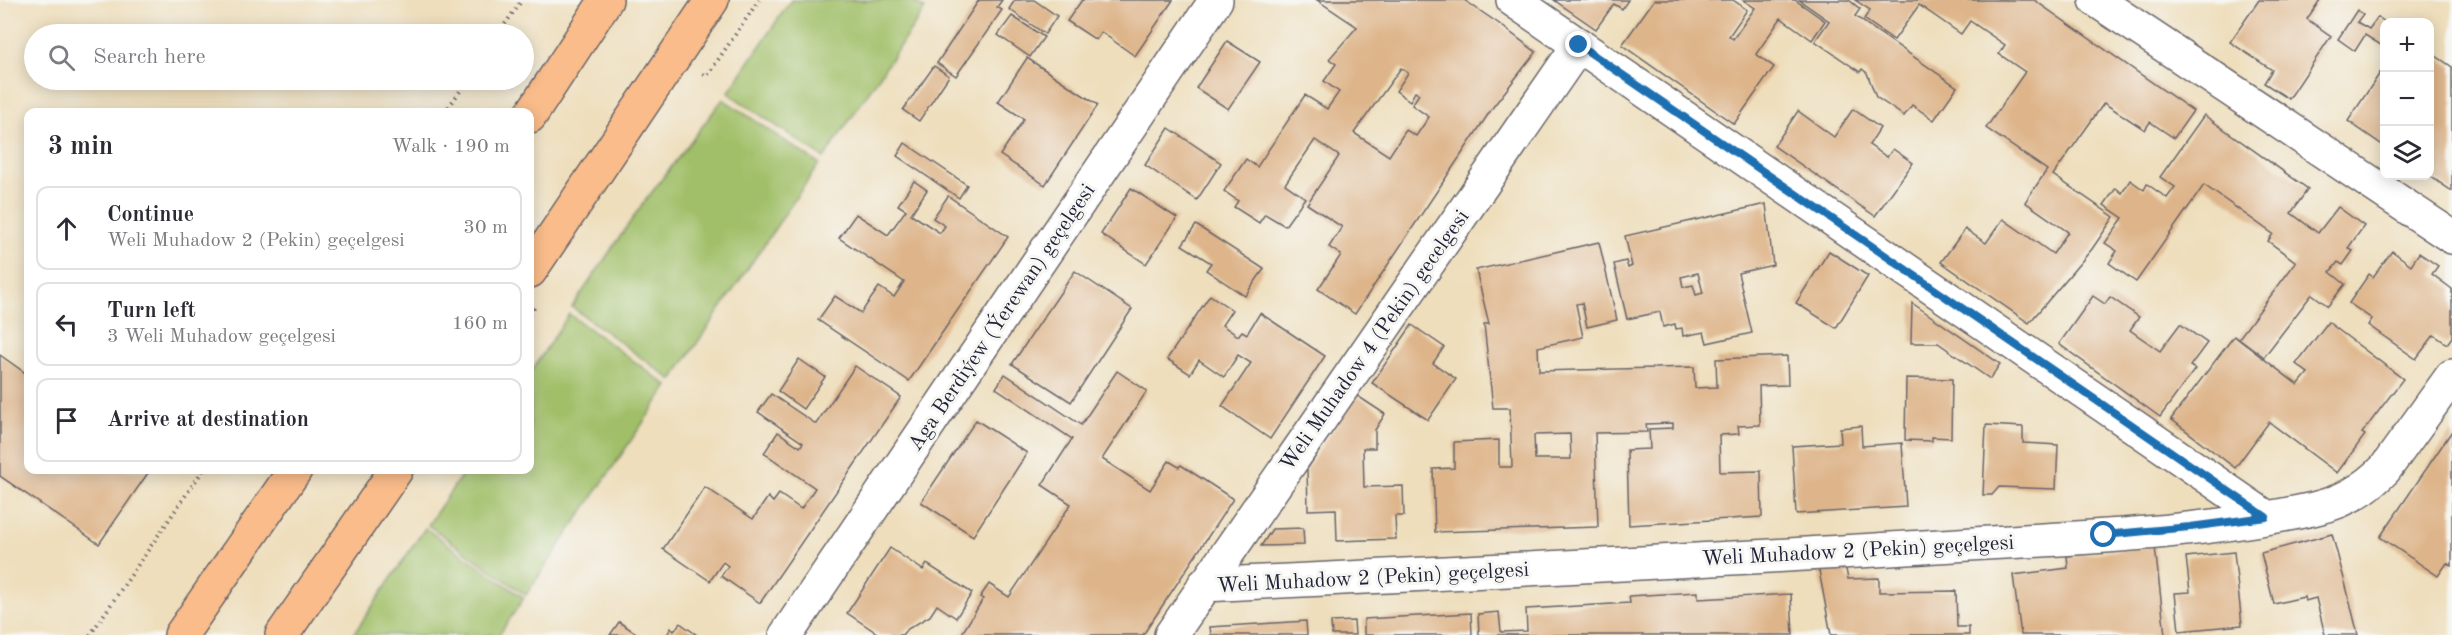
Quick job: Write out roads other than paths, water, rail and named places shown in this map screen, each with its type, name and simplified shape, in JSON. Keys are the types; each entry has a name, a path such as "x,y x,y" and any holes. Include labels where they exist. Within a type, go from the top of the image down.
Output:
{"main road":[{"path":"534,110 606,0"},
{"path":"534,265 712,0"},
{"path":"181,635 293,474"},
{"path":"282,635 393,474"}],"street":[{"name":"Aga Berdiýew (Ýerewan) geçelgesi","path":"786,635 1216,0"},
{"path":"1512,0 2266,517"},
{"path":"2096,0 2452,237"},
{"name":"Weli Muhadow 4 (Pekin) gecelgesi","path":"1172,635 1204,585 1579,45"},
{"name":"Weli Muhadow 2 (Pekin) geçelgesi","path":"1204,585 1853,551 2104,535 2266,517 2315,508 2346,499 2373,482 2385,470 2452,376"}]}
